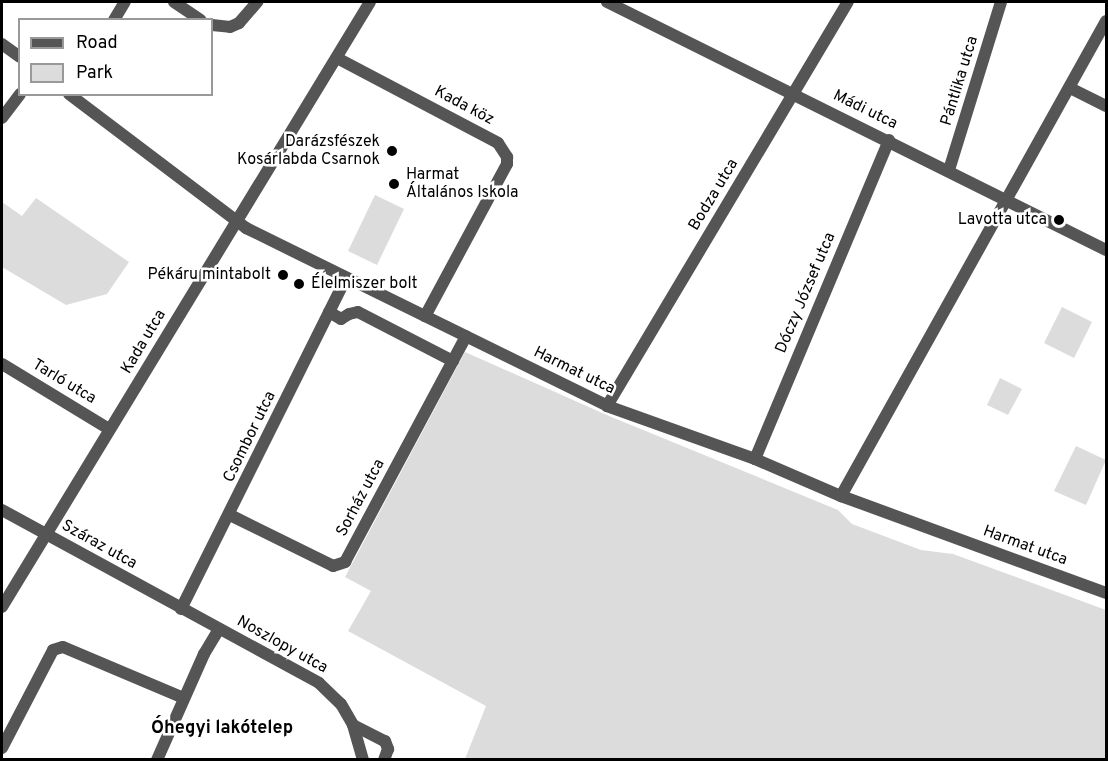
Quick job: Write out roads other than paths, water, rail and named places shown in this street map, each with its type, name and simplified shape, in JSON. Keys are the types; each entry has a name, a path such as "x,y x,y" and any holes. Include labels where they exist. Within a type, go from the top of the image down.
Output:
{"street":[{"path":"115,18 125,2"},
{"path":"174,2 198,18"},
{"path":"213,25 230,27 239,22 257,2"},
{"name":"Kada utca","path":"2,607 370,2"},
{"name":"Mádi utca","path":"607,2 949,170 1004,202 1107,250"},
{"name":"Bodza utca","path":"607,406 848,2"},
{"name":"Pántlika utca","path":"949,170 1001,2"},
{"path":"841,496 1107,21"},
{"path":"2,44 18,56"},
{"name":"Kada köz","path":"337,58 498,144 507,157 507,164 425,316"},
{"path":"1070,88 1107,106"},
{"path":"2,118 18,96"},
{"name":"Harmat utca","path":"72,96 237,221 346,278 607,406 755,459 841,496 1107,593"},
{"name":"Dóczy József utca","path":"755,459 889,140"},
{"name":"Csombor utca","path":"182,609 346,278"},
{"path":"329,312 341,319 358,312 453,361"},
{"name":"Sorház utca","path":"230,515 333,566 345,562 466,336"},
{"name":"Tarló utca","path":"2,364 110,429"},
{"name":"Száraz utca","path":"2,510 182,609"},
{"name":"Noszlopy utca","path":"182,609 319,683 341,705 353,725 363,759"},
{"path":"157,759 184,698 219,629"},
{"path":"2,748 53,650 63,647 184,698"},
{"name":"Noszlopy utca","path":"353,725 385,741 388,749 384,759"}],"place":[{"name":"Darázsfészek Kosárlabda Csarnok","path":"392,151"},
{"name":"Harmat Általános Iskola","path":"394,184"},
{"name":"Lavotta utca","path":"1059,220"},
{"name":"Pékáru mintabolt","path":"283,275"},
{"name":"Élelmiszer bolt","path":"299,284"}],"district":[{"name":"Óhegyi lakótelep","path":"222,729"}]}
